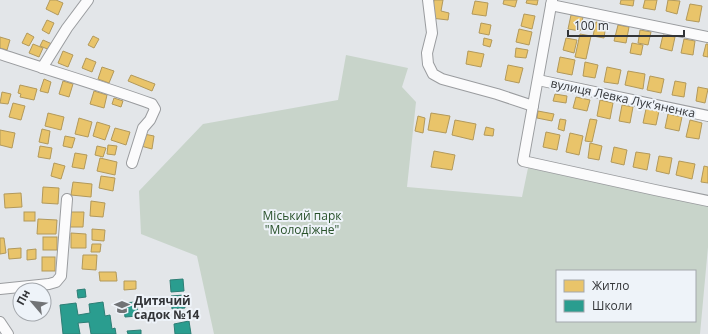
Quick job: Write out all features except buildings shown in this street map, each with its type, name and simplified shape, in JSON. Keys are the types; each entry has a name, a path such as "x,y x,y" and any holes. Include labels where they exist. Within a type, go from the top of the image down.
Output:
{"street":[{"path":"42,68 67,28 88,0"},
{"path":"428,0 432,33 427,53 428,64 433,74 442,79 497,94 533,106"},
{"path":"708,37 552,2 523,161 708,201"},
{"path":"0,54 152,104 155,109 150,120 143,128 132,163"},
{"name":"вулиця Левка Лук'яненка","path":"538,80 708,116"},
{"path":"0,289 49,284 56,282 61,276 66,199"},
{"path":"0,322 8,334"}],"green space":[{"name":"Міський парк \"Молодіжне\"","path":"346,55 408,68 402,87 416,102 407,187 522,197 528,168 708,205 708,247 700,334 214,334 197,256 141,234 139,191 203,124 338,100"}],"place":[{"name":"Дитячий садок №14","path":"122,307"}]}
